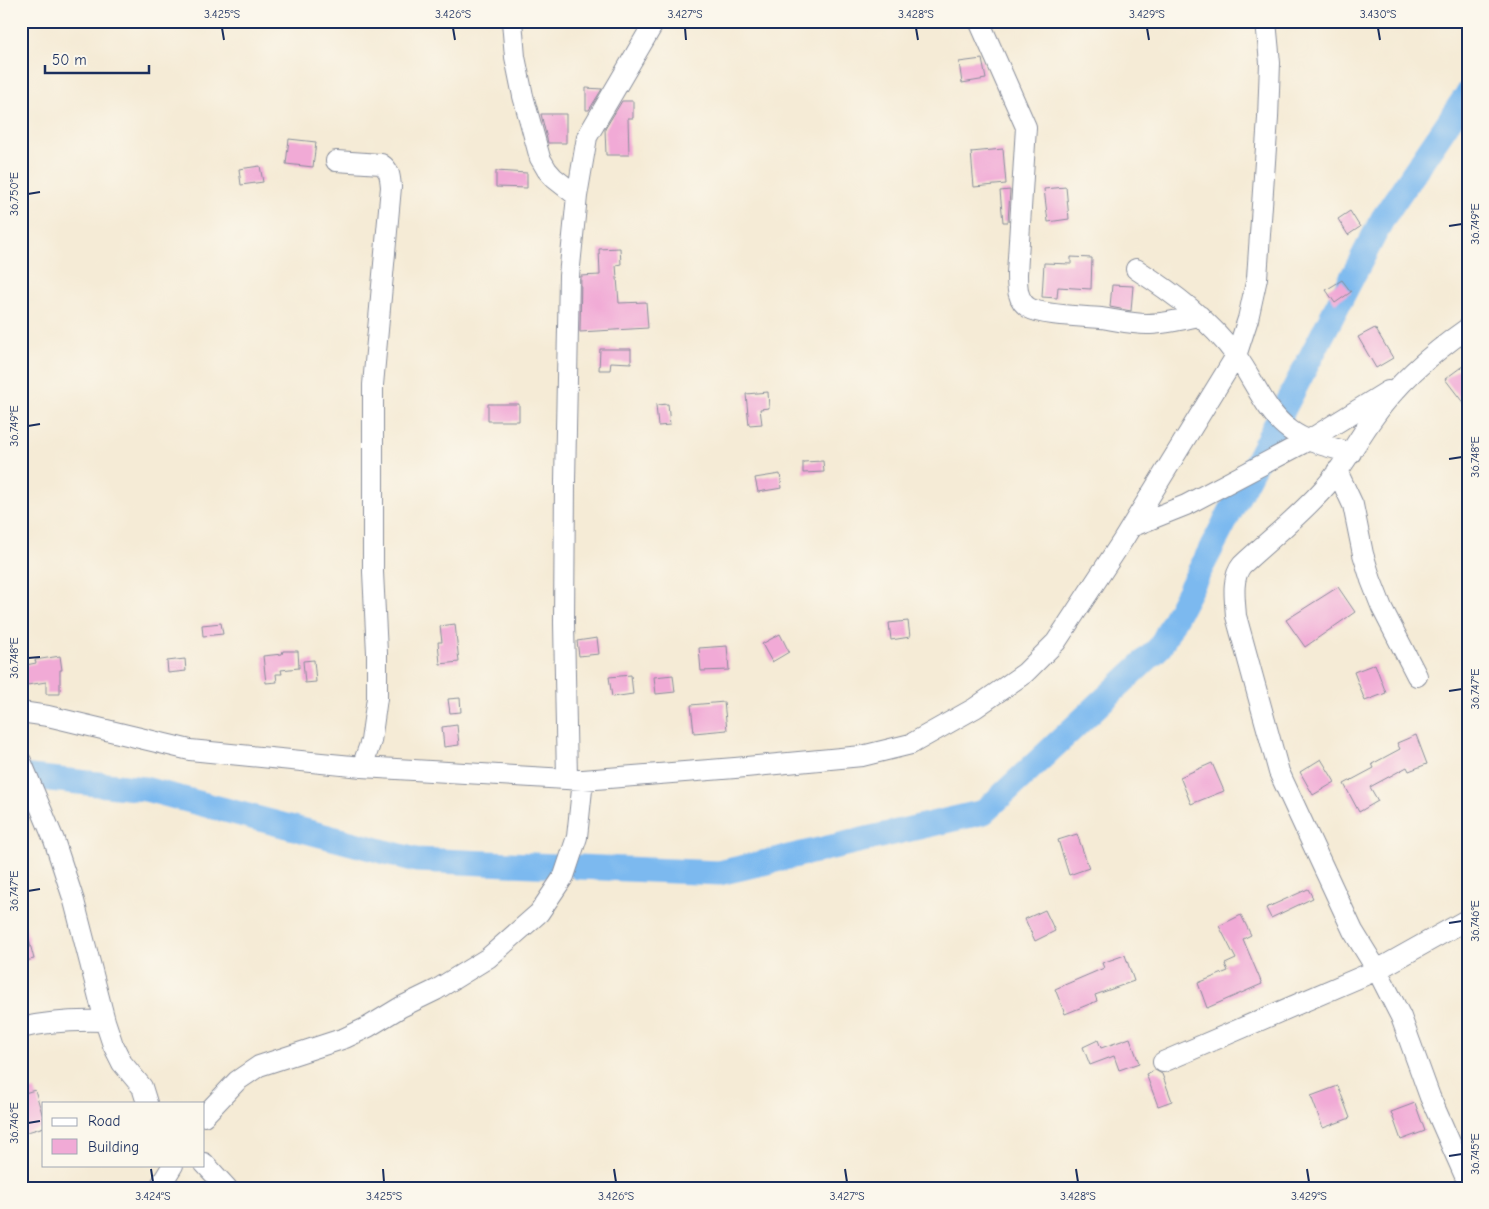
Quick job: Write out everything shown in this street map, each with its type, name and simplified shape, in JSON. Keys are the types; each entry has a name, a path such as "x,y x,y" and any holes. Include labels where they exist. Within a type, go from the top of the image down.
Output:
{"street":[{"path":"512,21 515,57 523,96 540,158 554,178 577,196"},
{"path":"205,1115 237,1081 259,1066 346,1038 436,990 488,958 540,913 564,876 577,837 575,779 564,623 569,276 577,196 587,137 655,21"},
{"path":"979,21 1026,127 1017,274 1018,291 1021,301 1028,308 1040,312 1102,318 1126,323 1148,324 1200,316"},
{"path":"21,712 48,716 190,750 362,768 575,779 735,768 862,756 912,744 975,708 1025,673 1056,642 1131,527 1236,356 1248,318 1257,278 1270,63 1266,21"},
{"path":"336,161 382,164 387,168 390,175 391,186 373,385 372,572 377,653 377,698 371,741 362,768"},
{"path":"1136,269 1171,292 1200,316 1236,356 1275,414 1290,430 1308,440 1351,452"},
{"path":"1468,328 1437,350 1402,382 1374,416 1326,486 1242,564 1237,571 1235,599 1236,616 1279,772 1353,931 1377,970 1400,1017 1430,1097 1468,1184"},
{"path":"1131,527 1186,505 1308,440 1402,382"},
{"path":"1337,472 1353,505 1363,554 1371,580 1382,608 1417,676"},
{"path":"21,761 54,840 74,901 113,1046 122,1063 142,1087 147,1102"},
{"path":"1162,1062 1377,970 1468,919"},
{"path":"21,1028 40,1023 71,1020 105,1021"},
{"path":"205,1165 226,1188"},
{"path":"159,1188 172,1166"}],"building":[{"path":"982,59 986,79 962,83 959,62"},
{"path":"586,88 602,89 589,110 586,110"},
{"path":"622,101 633,101 633,118 628,118 629,155 606,155 605,129"},
{"path":"541,114 566,114 566,143 548,143"},
{"path":"289,139 316,142 313,167 286,164"},
{"path":"1003,149 1006,184 974,187 971,152"},
{"path":"260,166 263,182 241,185 239,169"},
{"path":"496,171 527,173 527,188 496,187"},
{"path":"1066,187 1069,219 1048,222 1044,189"},
{"path":"1010,190 1008,222 1003,222 1000,191"},
{"path":"1350,211 1360,227 1348,235 1338,219"},
{"path":"620,248 621,264 616,265 619,303 646,302 648,328 580,332 581,276 600,275 599,249"},
{"path":"1071,257 1092,258 1091,289 1058,287 1057,298 1042,297 1044,263 1071,264"},
{"path":"1342,280 1351,292 1335,303 1326,290"},
{"path":"1112,285 1133,286 1131,311 1110,307"},
{"path":"1375,328 1393,358 1376,368 1358,337"},
{"path":"600,349 631,349 631,363 611,362 610,370 599,370"},
{"path":"1468,362 1468,409 1445,379"},
{"path":"768,392 769,408 760,409 762,424 749,425 746,394"},
{"path":"488,404 519,404 519,421 488,421"},
{"path":"668,404 670,425 658,426 656,405"},
{"path":"823,461 824,472 803,473 803,462"},
{"path":"780,474 782,488 758,492 755,478"},
{"path":"1338,587 1355,612 1305,647 1286,620"},
{"path":"908,621 910,637 891,640 889,623"},
{"path":"221,623 223,634 203,636 202,625"},
{"path":"455,624 459,662 440,664 438,642 442,642 440,626"},
{"path":"780,634 789,652 772,662 762,644"},
{"path":"597,638 599,654 579,656 577,641"},
{"path":"727,646 729,670 701,671 699,648"},
{"path":"283,651 298,651 299,668 281,670 282,674 276,674 277,682 266,683 263,656 282,654"},
{"path":"60,656 62,670 60,670 60,694 46,694 46,682 21,686 21,666 36,663 35,660"},
{"path":"185,659 186,671 168,673 167,661"},
{"path":"314,660 316,682 305,683 303,661"},
{"path":"1375,664 1386,693 1365,701 1354,672"},
{"path":"631,675 633,694 612,697 609,677"},
{"path":"673,675 675,692 656,694 654,677"},
{"path":"460,698 461,712 450,713 448,699"},
{"path":"724,702 727,730 694,733 691,705"},
{"path":"457,725 459,745 444,747 442,727"},
{"path":"1416,735 1427,764 1409,771 1407,767 1370,787 1378,801 1359,812 1344,784 1374,768 1372,764 1400,749 1397,743"},
{"path":"1321,759 1335,782 1313,795 1300,772"},
{"path":"1212,763 1224,791 1191,804 1180,777"},
{"path":"1077,834 1089,868 1069,875 1058,840"},
{"path":"1308,889 1313,898 1271,918 1266,908"},
{"path":"1045,910 1055,931 1035,941 1025,919"},
{"path":"1241,915 1251,935 1243,939 1262,984 1207,1008 1198,983 1228,971 1225,964 1236,959 1219,926"},
{"path":"25,925 34,959 21,962 21,926"},
{"path":"1125,955 1134,981 1095,995 1097,1001 1065,1014 1055,989 1104,968 1102,963"},
{"path":"1130,1038 1139,1063 1119,1070 1114,1056 1090,1065 1083,1047 1098,1040 1101,1048"},
{"path":"1155,1070 1162,1074 1172,1101 1158,1106 1146,1074"},
{"path":"1338,1086 1350,1118 1323,1128 1311,1096"},
{"path":"35,1090 42,1113 42,1128 21,1134 21,1094"},
{"path":"1415,1103 1425,1131 1401,1140 1391,1112"}],"waterway":[{"path":"579,867 719,873 984,812 1160,647 1383,218 1468,93"},
{"path":"21,776 145,789 416,860 556,866"}]}
